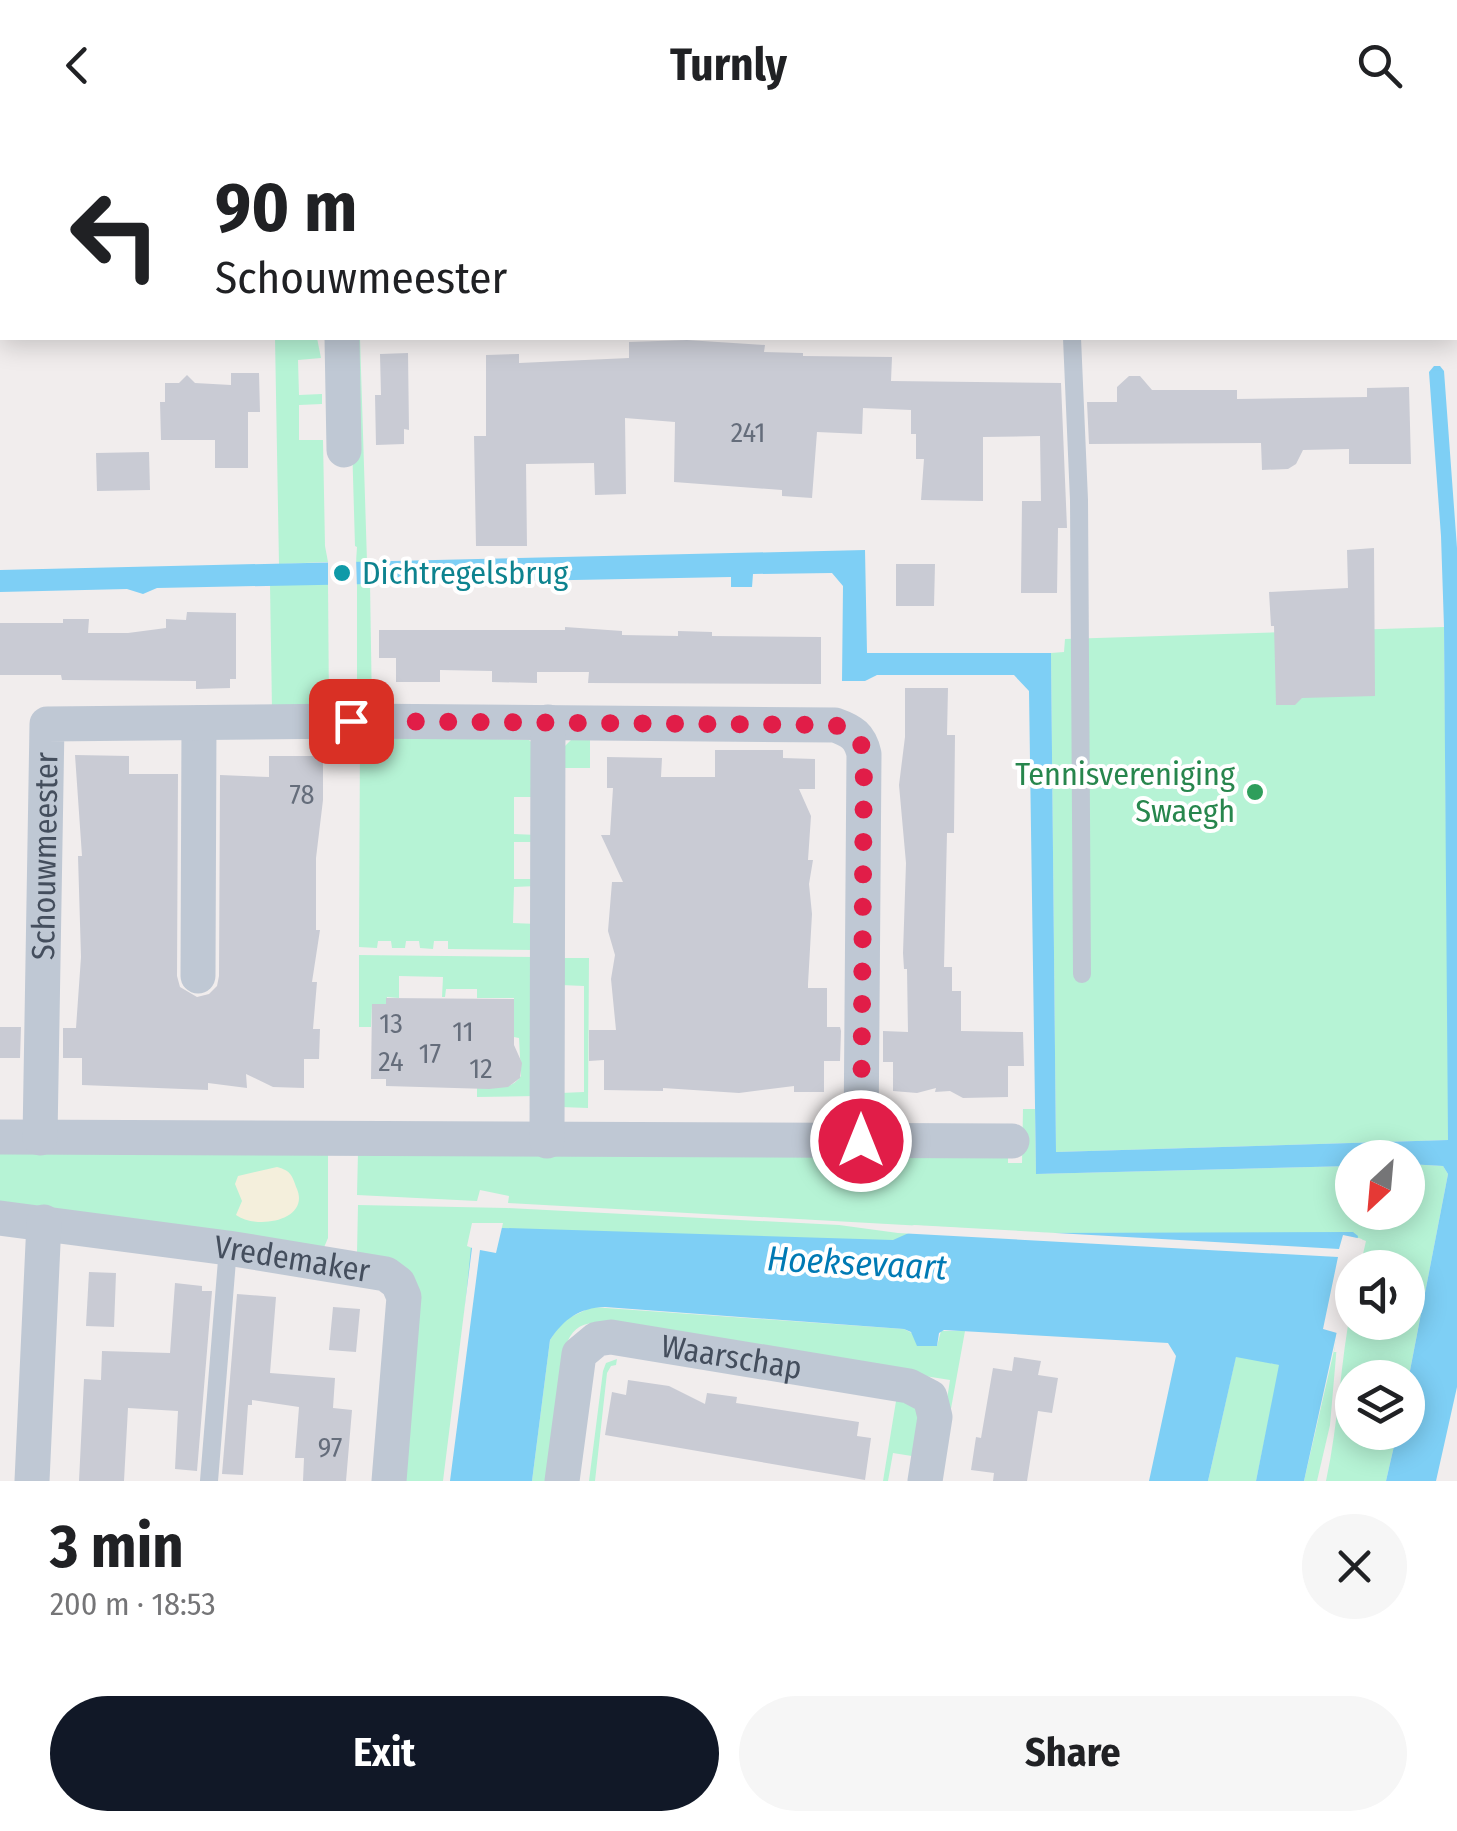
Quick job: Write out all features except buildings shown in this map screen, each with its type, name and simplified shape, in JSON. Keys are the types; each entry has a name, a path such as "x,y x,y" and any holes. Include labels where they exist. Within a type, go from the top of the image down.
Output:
{"street":[{"path":"342,340 344,450"},
{"path":"548,722 548,1141"},
{"name":"Schouwmeester","path":"40,1138 47,724 548,722 834,725 850,730 861,741 861,1141"},
{"path":"198,976 199,723"},
{"path":"0,1137 1012,1141"},
{"name":"Vredemaker","path":"0,1218 228,1248 386,1274 398,1283 404,1298 388,1481"},
{"path":"32,1481 44,1222"},
{"name":"Waarschap","path":"562,1481 579,1354 597,1339 610,1337 910,1386 930,1397 936,1417 925,1481"}],"lane":[{"path":"1072,340 1079,500 1082,974"},
{"path":"209,1481 228,1248"}],"green space":[{"path":"275,340 317,340 321,358 298,360 299,395 322,394 322,404 299,405 299,440 323,440 328,562 279,564"},
{"path":"349,340 360,340 367,562 356,562"},
{"path":"370,582 372,711 357,711 357,583"},
{"path":"328,583 329,710 272,710 270,585"},
{"name":"Tennisvereniging Swaegh","path":"1444,627 1449,1140 1335,1140 1335,1143 1056,1152 1051,653 1064,652 1065,639"},
{"path":"360,735 529,740 538,748 538,797 514,797 514,834 537,835 537,842 514,842 514,879 537,879 537,886 514,887 513,923 537,924 537,950 448,949 448,941 434,941 433,949 420,948 419,941 406,941 405,948 392,948 391,941 378,941 377,948 359,947"},
{"path":"590,736 590,768 563,768 562,749 572,739"},
{"path":"359,955 536,957 536,1096 477,1097 477,1086 507,1086 521,1076 519,1038 514,1037 514,998 477,998 477,989 446,989 442,997 443,977 399,976 399,998 387,997 386,1004 372,1005 371,1027 359,1027"},
{"path":"561,958 589,958 588,1108 561,1107 561,1093 584,1092 584,986 561,985"},
{"path":"1023,1109 1035,1109 1036,1174 1335,1166 1335,1230 1425,1230 1425,1165 1443,1166 1448,1174 1425,1293 1425,1250 1364,1250 1366,1241 1358,1238 1355,1250 1335,1250 1335,1299 493,1235 468,1481 399,1481 414,1291 357,1253 358,1205 507,1208 839,1225 898,1233 959,1228 508,1203 509,1196 480,1190 477,1201 357,1195 358,1152 1008,1156 1008,1163 1022,1163"},
{"path":"0,1147 328,1151 328,1238 322,1252 0,1206"},
{"path":"592,1307 904,1329 937,1346 941,1331 965,1331 950,1414 945,1412 950,1380 594,1323 584,1325 573,1333 566,1346 550,1481 532,1481 550,1340 562,1321"},
{"path":"1337,1340 1330,1425 1317,1481 1304,1481"},
{"path":"1346,1340 1416,1340 1412,1360 1343,1360"},
{"path":"1236,1356 1280,1365 1256,1481 1208,1481"},
{"path":"617,1359 607,1373 595,1481 589,1481 603,1371 606,1363"},
{"path":"897,1395 909,1399 923,1417 918,1457 893,1453 888,1481 883,1481"},
{"path":"1335,1429 1335,1450 1393,1450 1386,1481 1326,1481"}],"sand":[{"path":"277,1167 292,1177 299,1200 296,1209 268,1222 236,1215 242,1201 235,1184 238,1176"}],"water":[{"path":"1434,366 1444,371 1457,548 1457,1387 1436,1481 1386,1481 1393,1450 1425,1450 1425,1360 1412,1360 1416,1340 1425,1340 1425,1293 1448,1174 1443,1166 1425,1165 1425,1141 1448,1140 1444,627 1429,372"},
{"path":"865,550 867,653 1051,653 1056,1152 1335,1143 1335,1166 1036,1174 1029,691 1014,675 877,675 865,681 842,681 843,586 832,573 753,574 752,587 731,587 731,577 157,588 143,594 127,589 0,592 0,570"},
{"name":"Hoeksevaart","path":"473,1227 893,1240 920,1228 1046,1233 1353,1232 1358,1236 1355,1250 1335,1250 1335,1340 1304,1481 1256,1481 1279,1365 1236,1357 1208,1481 1149,1481 1176,1356 1168,1343 944,1330 939,1333 937,1346 917,1346 911,1332 904,1329 605,1307 573,1316 550,1340 532,1481 448,1481"}],"pier":[{"name":"Dichtregelsbrug","path":"328,557 356,557 357,588 328,588"},
{"path":"472,1223 503,1223 496,1253 480,1250 450,1481 443,1481 472,1248 467,1246"},
{"path":"914,1225 1339,1249 1343,1235 1362,1239 1360,1250 1335,1250 1335,1257 898,1233"},
{"path":"1335,1271 1335,1332 1323,1329"}],"place":[{"name":"Dichtregelsbrug","path":"342,573"},
{"name":"Tennisvereniging Swaegh","path":"1255,792"}],"route":[{"path":"351,721 834,725 850,730 861,741 864,754 861,1141"}]}
